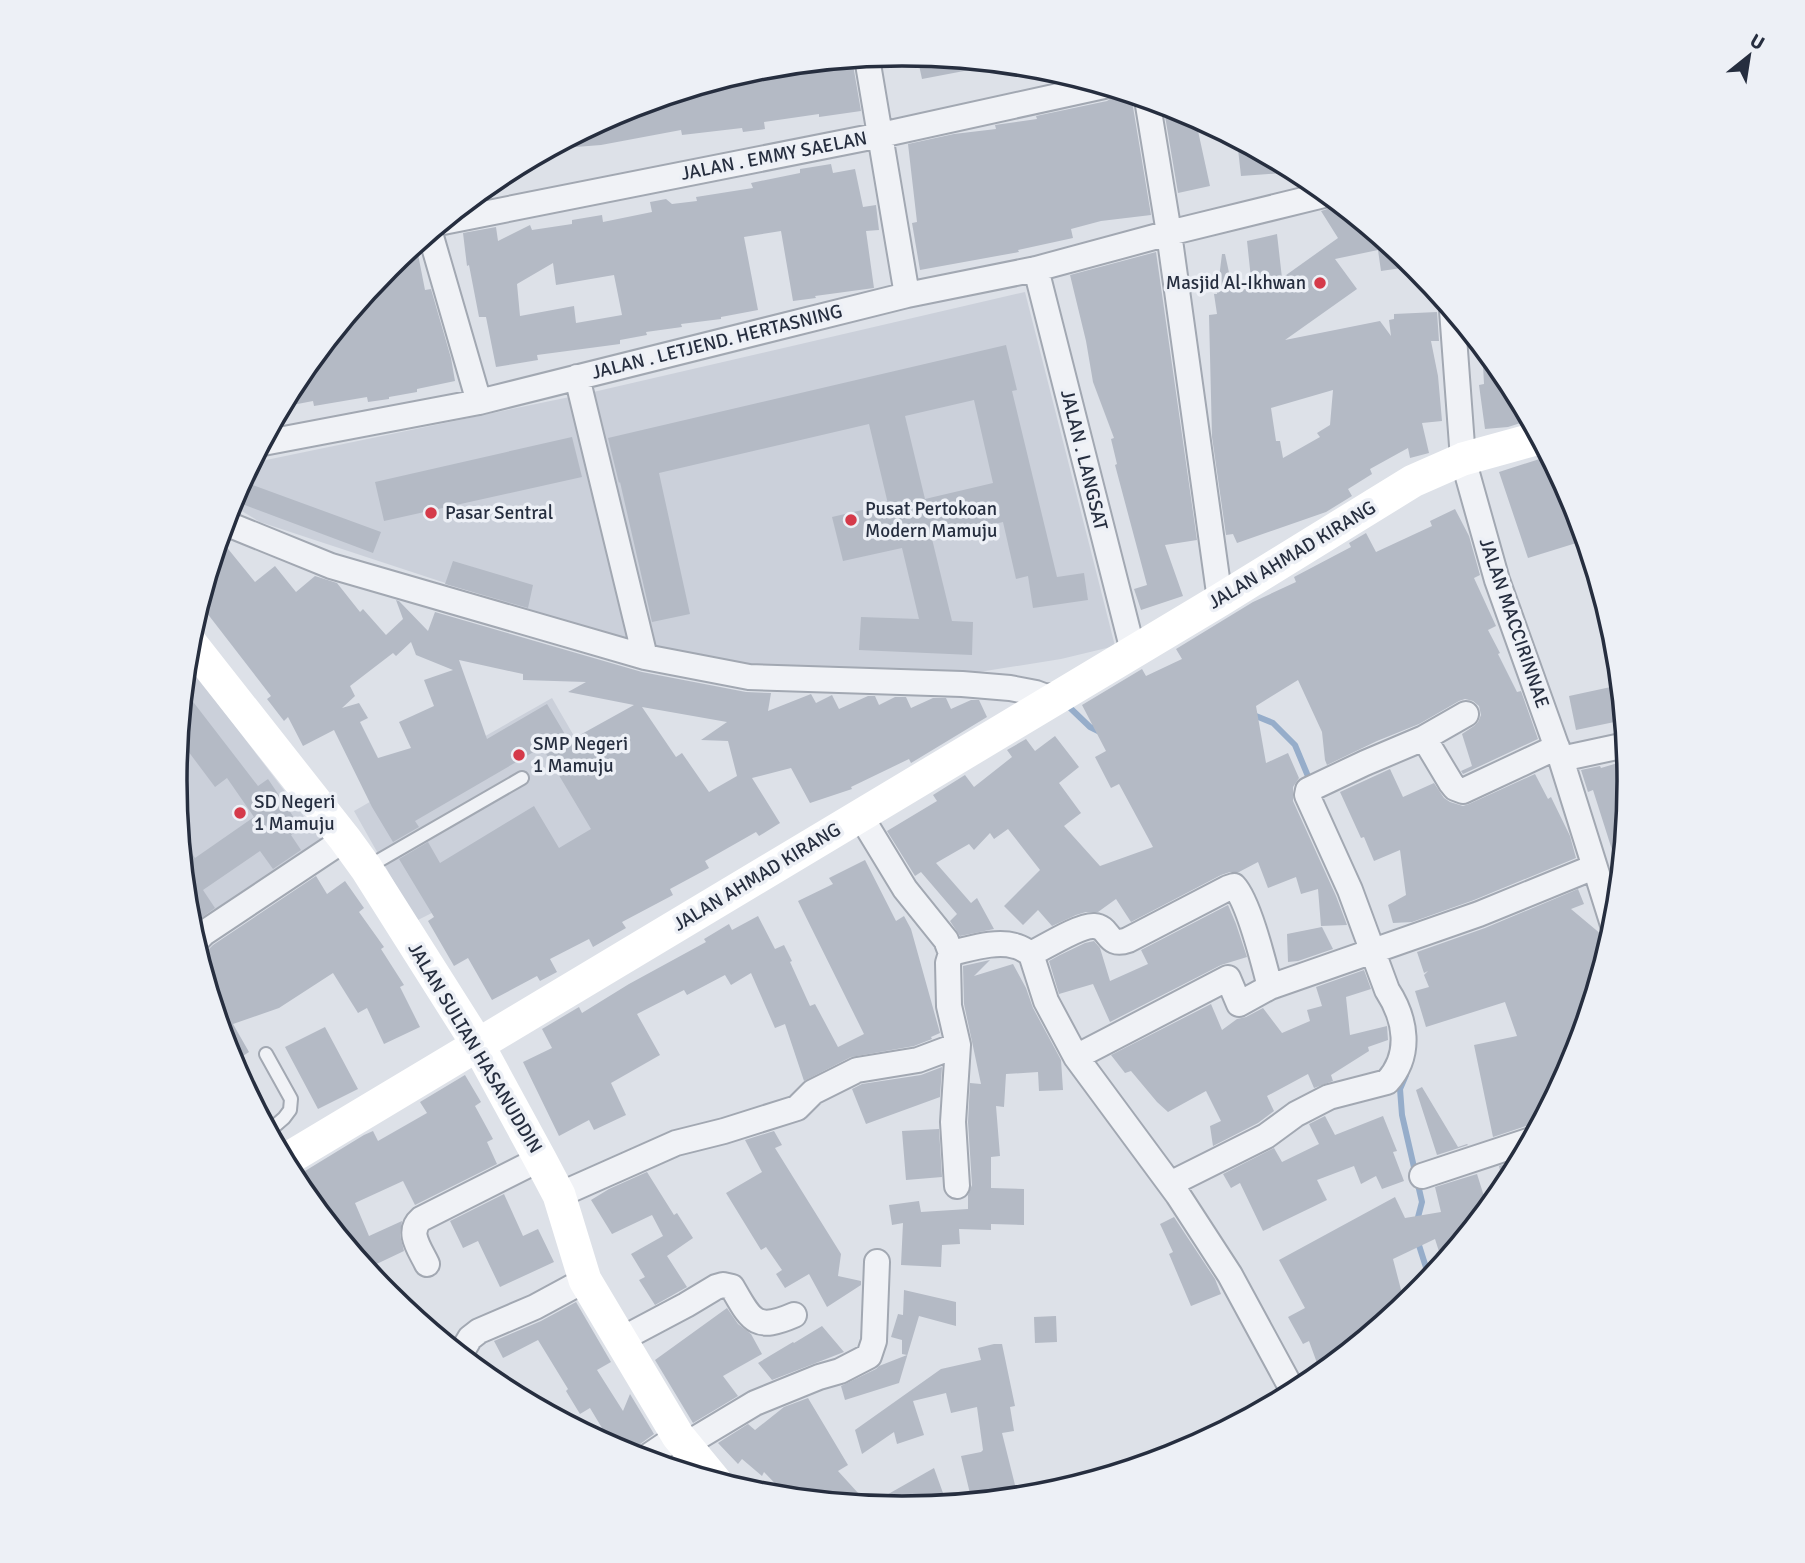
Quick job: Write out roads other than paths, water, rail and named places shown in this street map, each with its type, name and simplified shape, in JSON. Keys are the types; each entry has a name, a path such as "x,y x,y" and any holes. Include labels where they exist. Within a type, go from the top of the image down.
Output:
{"main road":[{"name":"JALAN AHMAD KIRANG","path":"293,1155 1220,600 1413,481 1463,459 1531,440"},
{"name":"JALAN SULTAN HASANUDDIN","path":"199,654 366,868 478,1045 559,1195 585,1280 682,1441 705,1468"}],"street":[{"path":"869,67 907,295"},
{"name":"JALAN . EMMY SAELAN","path":"462,218 881,135 1085,90"},
{"path":"1149,111 1169,233 1220,600"},
{"name":"JALAN . LETJEND. HERTASNING","path":"274,441 479,401 907,295 1036,269 1315,197"},
{"path":"433,243 479,401"},
{"name":"JALAN . LANGSAT","path":"1036,269 1133,651"},
{"name":"JALAN MACCIRINNAE","path":"1453,326 1463,459 1497,580 1559,753 1606,905"},
{"path":"577,377 645,657"},
{"path":"235,527 331,566 645,657 749,677 962,684 1010,688 1057,697"},
{"path":"1170,1184 1266,1136 1296,1114 1329,1097 1387,1082 1392,1076 1403,1054 1405,1037 1395,1000 1387,990 1383,949 1307,792 1424,738 1466,714"},
{"path":"1424,738 1451,783 1463,791 1559,753 1616,746"},
{"path":"860,815 905,889 946,940 951,953 948,963 949,1006 958,1045 953,1122 957,1186"},
{"path":"204,933 345,839"},
{"path":"1076,1057 1228,978 1239,1004 1270,987 1479,914 1594,867"},
{"path":"1031,954 1080,929 1093,926 1100,928 1117,943 1128,940 1234,886 1245,908 1270,987"},
{"path":"951,953 1007,944 1018,946 1031,954 1046,1000 1076,1057 1170,1184 1230,1275 1289,1383"},
{"path":"559,1195 676,1143 797,1108 813,1092 857,1070 918,1060 958,1045"},
{"path":"1422,1175 1519,1144"},
{"path":"427,1264 414,1237 415,1224 540,1159"},
{"path":"658,1453 755,1403 840,1371 869,1356 874,1341 877,1262"},
{"path":"464,1347 479,1331 535,1307 585,1280"},
{"path":"620,1340 723,1285 732,1287 752,1318 775,1323 794,1315"}],"lane":[{"path":"366,868 522,779"},
{"path":"266,1054 291,1098 290,1110 276,1125"}],"waterway":[{"path":"1066,704 1090,727 1100,732"},
{"path":"1251,714 1273,723 1295,745 1310,781"},
{"path":"1406,1075 1400,1089 1402,1115 1422,1202 1417,1221"},
{"path":"1417,1239 1426,1268"}],"place":[{"name":"Masjid Al-Ikhwan","path":"1320,283"},
{"name":"Pasar Sentral","path":"431,513"},
{"name":"Pusat Pertokoan Modern Mamuju","path":"851,520"},
{"name":"SMP Negeri 1 Mamuju","path":"519,755"},
{"name":"SD Negeri 1 Mamuju","path":"240,813"}]}
